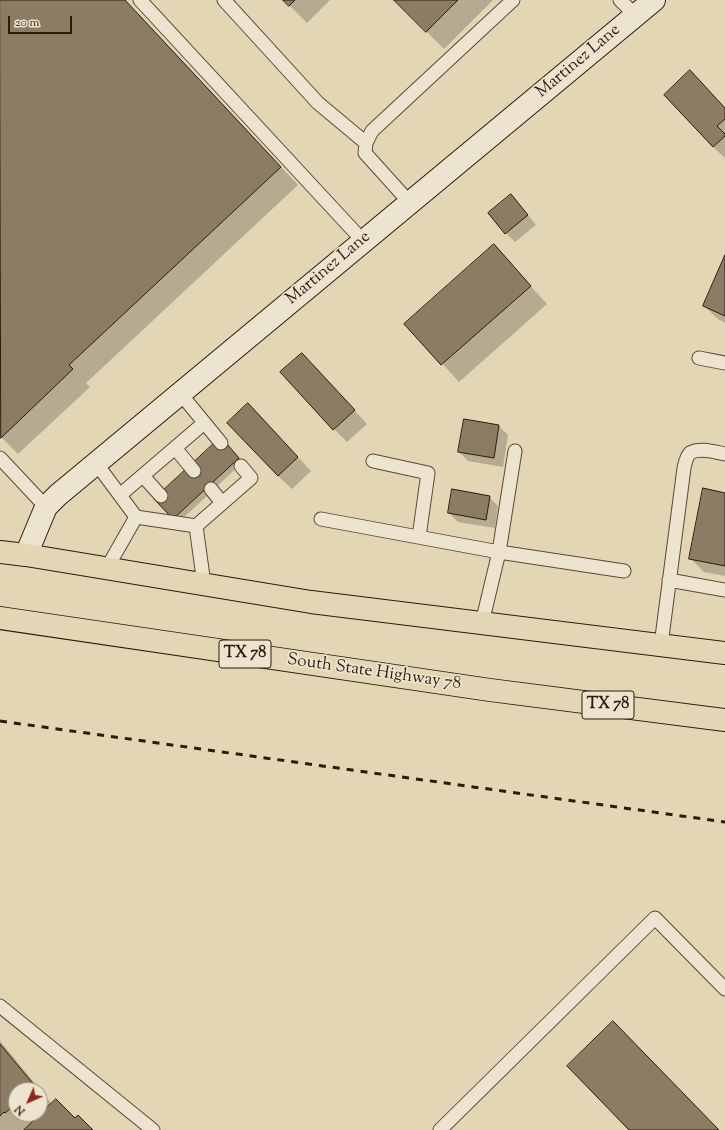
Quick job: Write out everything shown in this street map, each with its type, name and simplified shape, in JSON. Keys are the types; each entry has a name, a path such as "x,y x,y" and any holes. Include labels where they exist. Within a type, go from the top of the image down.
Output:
{"main road":[{"path":"0,552 311,602 725,653"},
{"name":"South State Highway 78","path":"0,618 490,690 725,720"}],"street":[{"name":"Martinez Lane","path":"26,555 46,507 58,495 654,0"}],"lane":[{"path":"140,0 363,241"},
{"path":"224,0 318,103 366,143"},
{"path":"410,203 365,153 366,143 372,131 513,0"},
{"path":"620,0 635,15"},
{"path":"699,358 725,363"},
{"path":"180,394 221,443"},
{"path":"120,496 204,423"},
{"path":"175,448 194,471"},
{"path":"661,645 684,468 687,458 690,453 700,450 725,454"},
{"path":"482,623 499,552 515,451"},
{"path":"0,458 46,507"},
{"path":"373,461 428,473 419,537"},
{"path":"96,463 136,517 187,523 222,503 251,478 241,466"},
{"path":"143,476 161,496"},
{"path":"211,490 222,503"},
{"path":"107,568 136,517"},
{"path":"321,519 499,552 624,571"},
{"path":"187,523 204,584"},
{"path":"669,580 725,590"},
{"path":"440,1130 655,918 725,989"},
{"path":"0,1006 153,1130"}],"building":[{"path":"0,0 125,0 281,167 69,365 73,369 1,438"},
{"path":"283,0 295,0 289,6"},
{"path":"394,0 458,0 426,32"},
{"path":"690,70 725,108 725,119 717,126 725,134 725,136 713,147 664,95"},
{"path":"511,194 528,215 505,234 488,213"},
{"path":"494,244 531,286 441,365 404,324"},
{"path":"725,255 725,316 703,306"},
{"path":"302,353 355,410 333,430 280,372"},
{"path":"248,403 298,457 278,476 227,423"},
{"path":"464,419 499,425 494,458 458,452"},
{"path":"221,437 239,458 173,519 154,499"},
{"path":"703,488 725,493 725,566 689,559"},
{"path":"452,489 490,496 486,520 448,513"},
{"path":"613,1021 719,1130 629,1130 567,1066"},
{"path":"0,1044 32,1082 8,1082 8,1111 0,1116"},
{"path":"56,1099 75,1118 78,1115 93,1130 24,1130 32,1122 48,1122 48,1107"}],"railway":[{"path":"0,721 725,822"}]}
